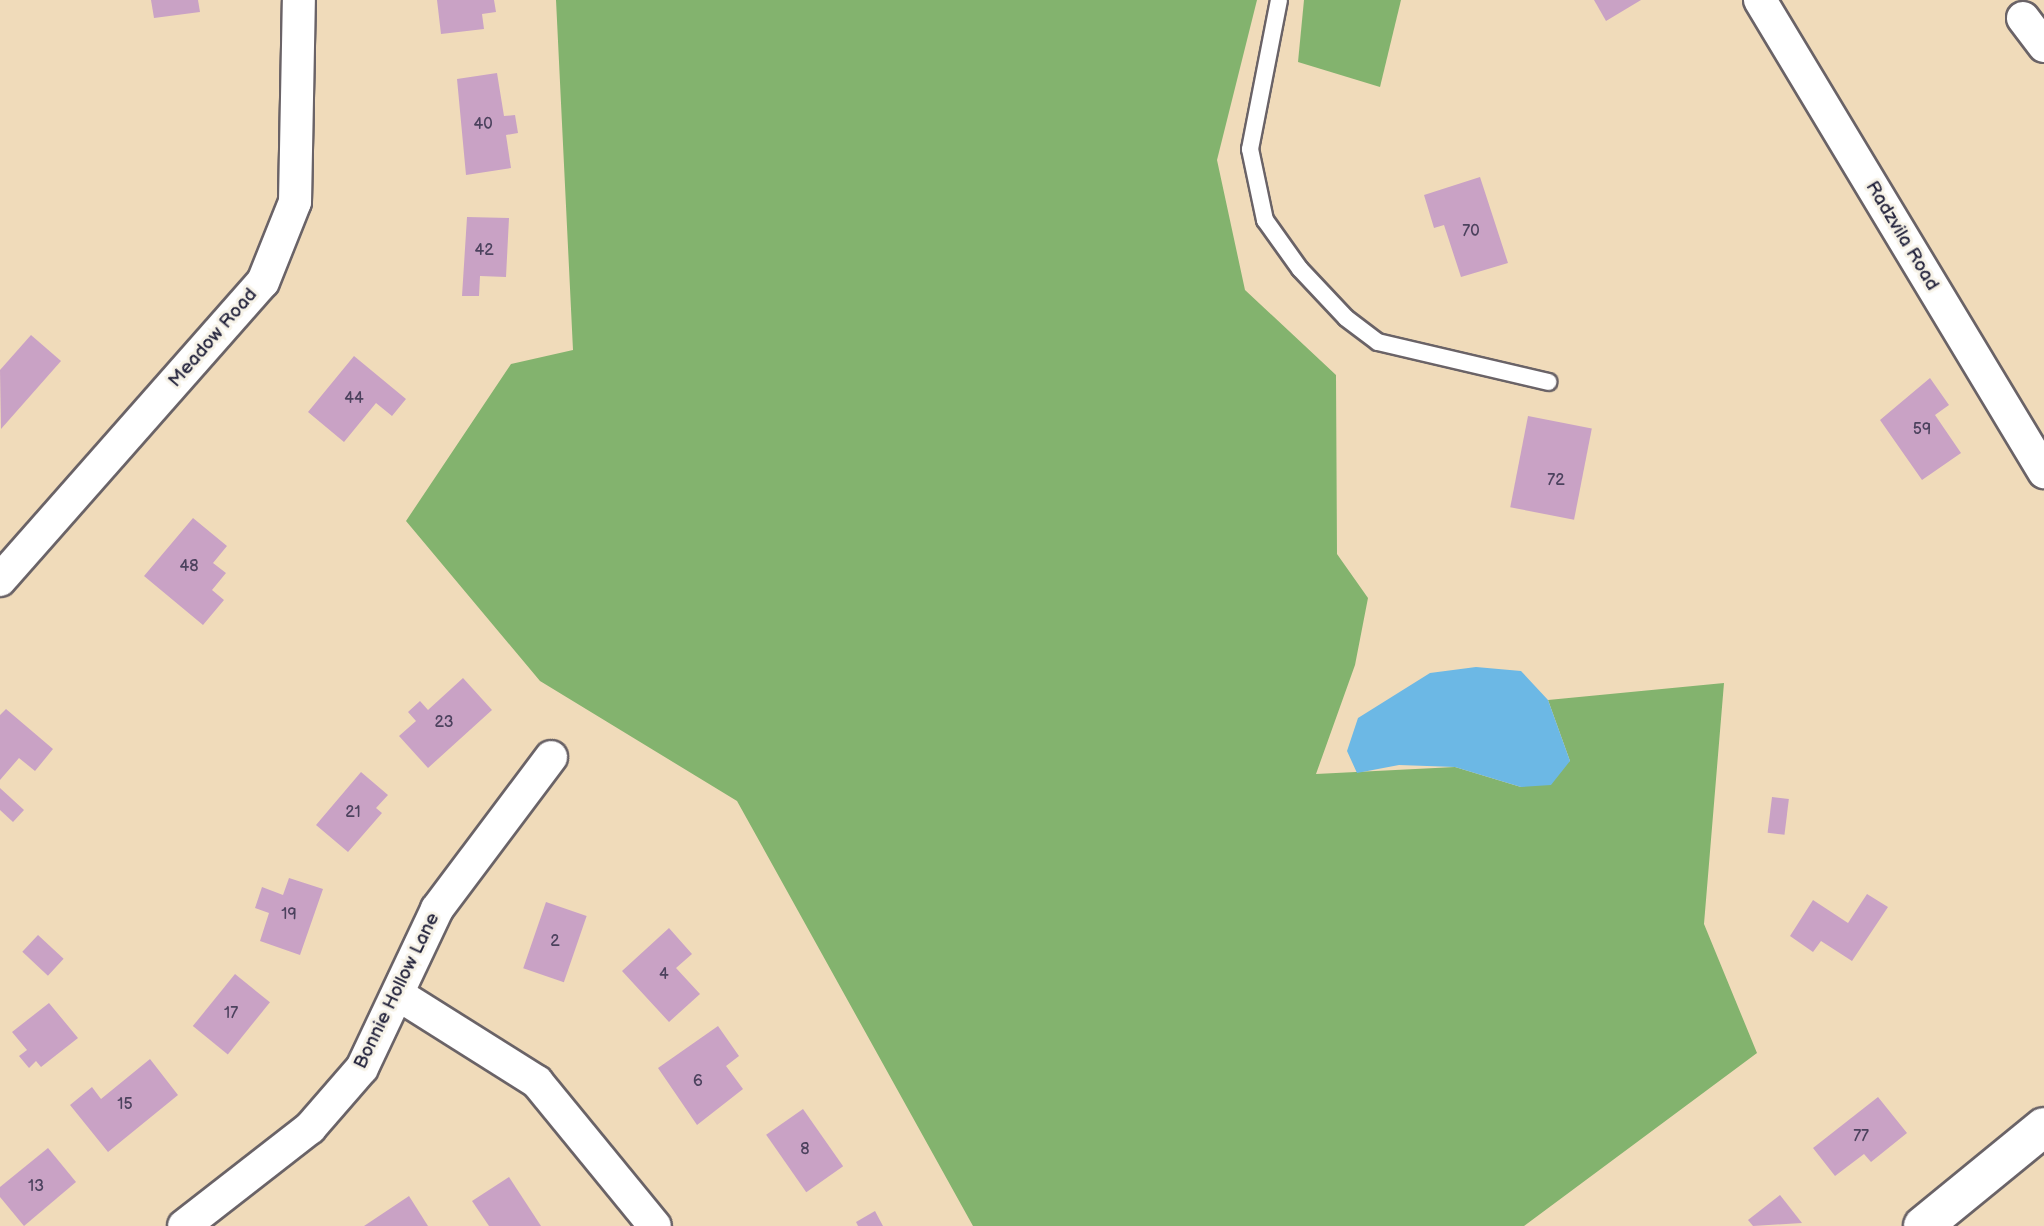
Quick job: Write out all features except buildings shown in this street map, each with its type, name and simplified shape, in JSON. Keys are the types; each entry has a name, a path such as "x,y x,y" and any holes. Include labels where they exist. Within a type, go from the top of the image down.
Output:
{"street":[{"name":"Meadow Road","path":"0,580 263,282 295,202 299,0"},
{"name":"Radzvila Road","path":"1760,0 2044,472"},
{"path":"2023,18 2044,46"},
{"name":"Bonnie Hollow Lane","path":"184,1226 310,1128 362,1068 399,995 436,909 503,813 551,757"},
{"path":"399,995 537,1082 655,1226"},
{"path":"1923,1226 2044,1127"}],"lane":[{"path":"1279,0 1250,149 1265,220 1279,240 1346,318 1378,342 1548,382"}],"green space":[{"path":"556,0 1257,0 1217,160 1245,290 1336,375 1337,554 1368,598 1355,665 1316,774 1455,767 1521,787 1570,761 1548,700 1724,683 1704,924 1757,1053 1524,1226 973,1226 737,801 540,681 406,521 511,364 573,350"},
{"path":"1304,0 1401,0 1380,87 1298,62"}],"water":[{"path":"1476,667 1521,671 1548,700 1570,761 1551,785 1521,787 1455,767 1399,765 1357,773 1347,751 1358,718 1430,673"}]}
